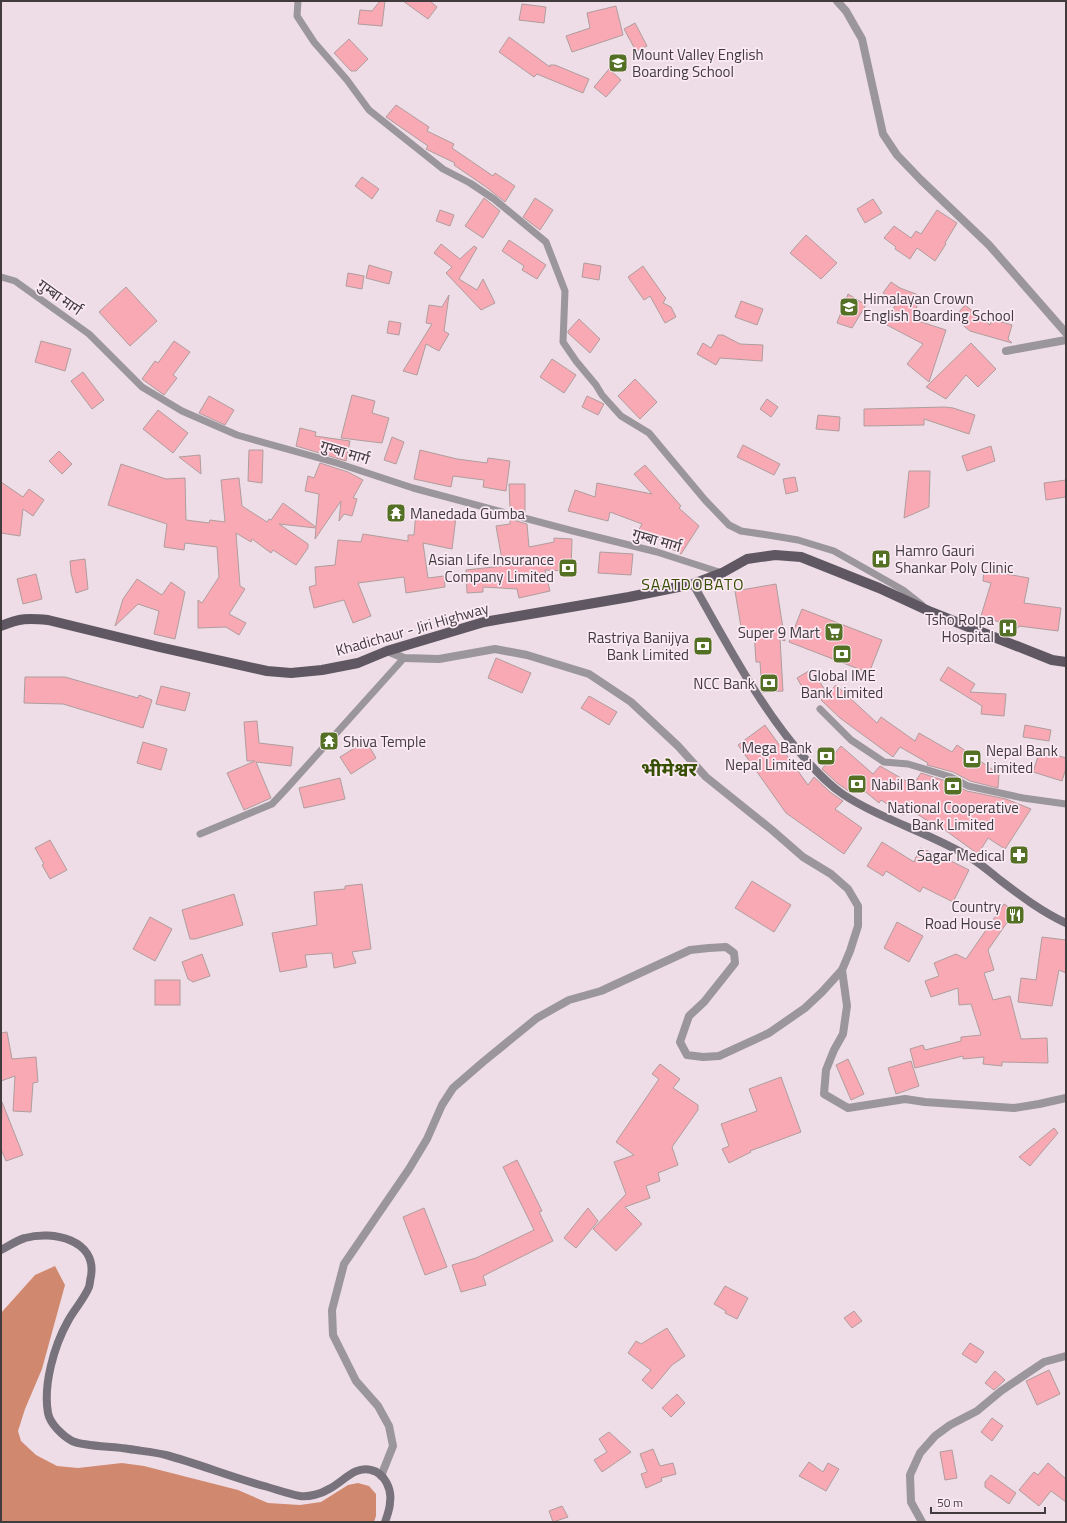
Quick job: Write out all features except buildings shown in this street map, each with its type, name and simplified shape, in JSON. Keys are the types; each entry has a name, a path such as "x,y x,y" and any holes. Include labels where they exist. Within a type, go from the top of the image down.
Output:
{"main road":[{"name":"Khadichaur - Jiri Highway","path":"1,626 16,619 30,618 48,620 267,671 291,672 322,670 358,662 387,651 484,622 629,597 693,584 722,573 747,559 775,555 801,557 878,588 931,612 1052,660 1066,662"},
{"path":"693,584 724,639 771,716 791,744 822,777 842,794 862,807 949,845 973,859 1032,904 1066,923"},
{"path":"1,1250 25,1238 53,1235 68,1239 88,1254 92,1269 89,1286 68,1321 56,1347 48,1392 48,1415 61,1434 73,1441 166,1455 244,1481 300,1496 315,1495 329,1490 350,1475 362,1469 371,1470 381,1476 388,1485 390,1503 385,1522"}],"street":[{"path":"837,1 846,11 862,39 883,134 897,155 989,245 1066,333"},
{"path":"1006,351 1066,340"},
{"path":"381,1476 393,1446 389,1426 378,1406 356,1381 332,1335 332,1310 344,1264 409,1169 427,1139 442,1105 454,1088 537,1018 569,1000 601,991 690,950 726,947 734,953 735,963 704,1002 689,1016 680,1042 687,1055 703,1057 719,1056 769,1033 805,1008 842,970 858,926 858,906 848,889 831,874 803,857 706,777 678,746 631,702 589,674 527,655 495,649 439,659 404,658 387,651"},
{"path":"842,970 847,1006 843,1034 834,1050 826,1070 824,1094 848,1108 905,1099 925,1102 1014,1108 1066,1098"},
{"path":"922,1522 912,1502 910,1476 920,1453 935,1436 950,1425 977,1411 1001,1391 1044,1362 1066,1356"}],"lane":[{"path":"298,1 297,16 314,42 347,80 369,110 443,169 470,183 494,199 546,242 566,291 562,342 576,362 596,385 602,395 621,416 649,433 705,500 729,525 741,531 768,534 798,540 834,551 903,590 931,612"},
{"name":"गुम्बा मार्ग","path":"1,277 15,281 89,334 142,388 182,411 237,435 337,463 414,488 657,552 722,573"},
{"path":"200,834 272,804 404,658"},
{"path":"820,709 851,740 884,762 908,764 951,777 968,786 1023,798 1066,804"}],"shaded area":[{"path":"55,1266 65,1285 42,1369 25,1409 18,1431 21,1441 36,1455 57,1466 78,1468 122,1463 144,1466 238,1490 268,1503 300,1505 321,1502 348,1485 358,1483 369,1486 376,1494 376,1516 374,1522 1,1522 1,1313 35,1275"}],"place":[{"name":"Mount Valley English Boarding School","path":"618,63"},
{"name":"Himalayan Crown English Boarding School","path":"849,307"},
{"name":"Manedada Gumba","path":"396,513"},
{"name":"Hamro Gauri Shankar Poly Clinic","path":"881,559"},
{"name":"Asian Life Insurance Company Limited","path":"568,568"},
{"name":"Tsho Rolpa Hospital","path":"1008,628"},
{"name":"Super 9 Mart","path":"834,632"},
{"name":"Rastriya Banijya Bank Limited","path":"703,646"},
{"name":"Global IME Bank Limited","path":"842,654"},
{"name":"NCC Bank","path":"769,683"},
{"name":"Shiva Temple","path":"329,741"},
{"name":"Mega Bank Nepal Limited","path":"826,756"},
{"name":"Nepal Bank Limited","path":"972,759"},
{"name":"Nabil Bank","path":"857,784"},
{"name":"National Cooperative Bank Limited","path":"953,786"},
{"name":"Sagar Medical","path":"1019,855"},
{"name":"Country Road House","path":"1015,915"}],"district":[{"name":"SAATDOBATO","path":"693,584"},
{"name":"भीमेश्वर","path":"669,768"}]}
